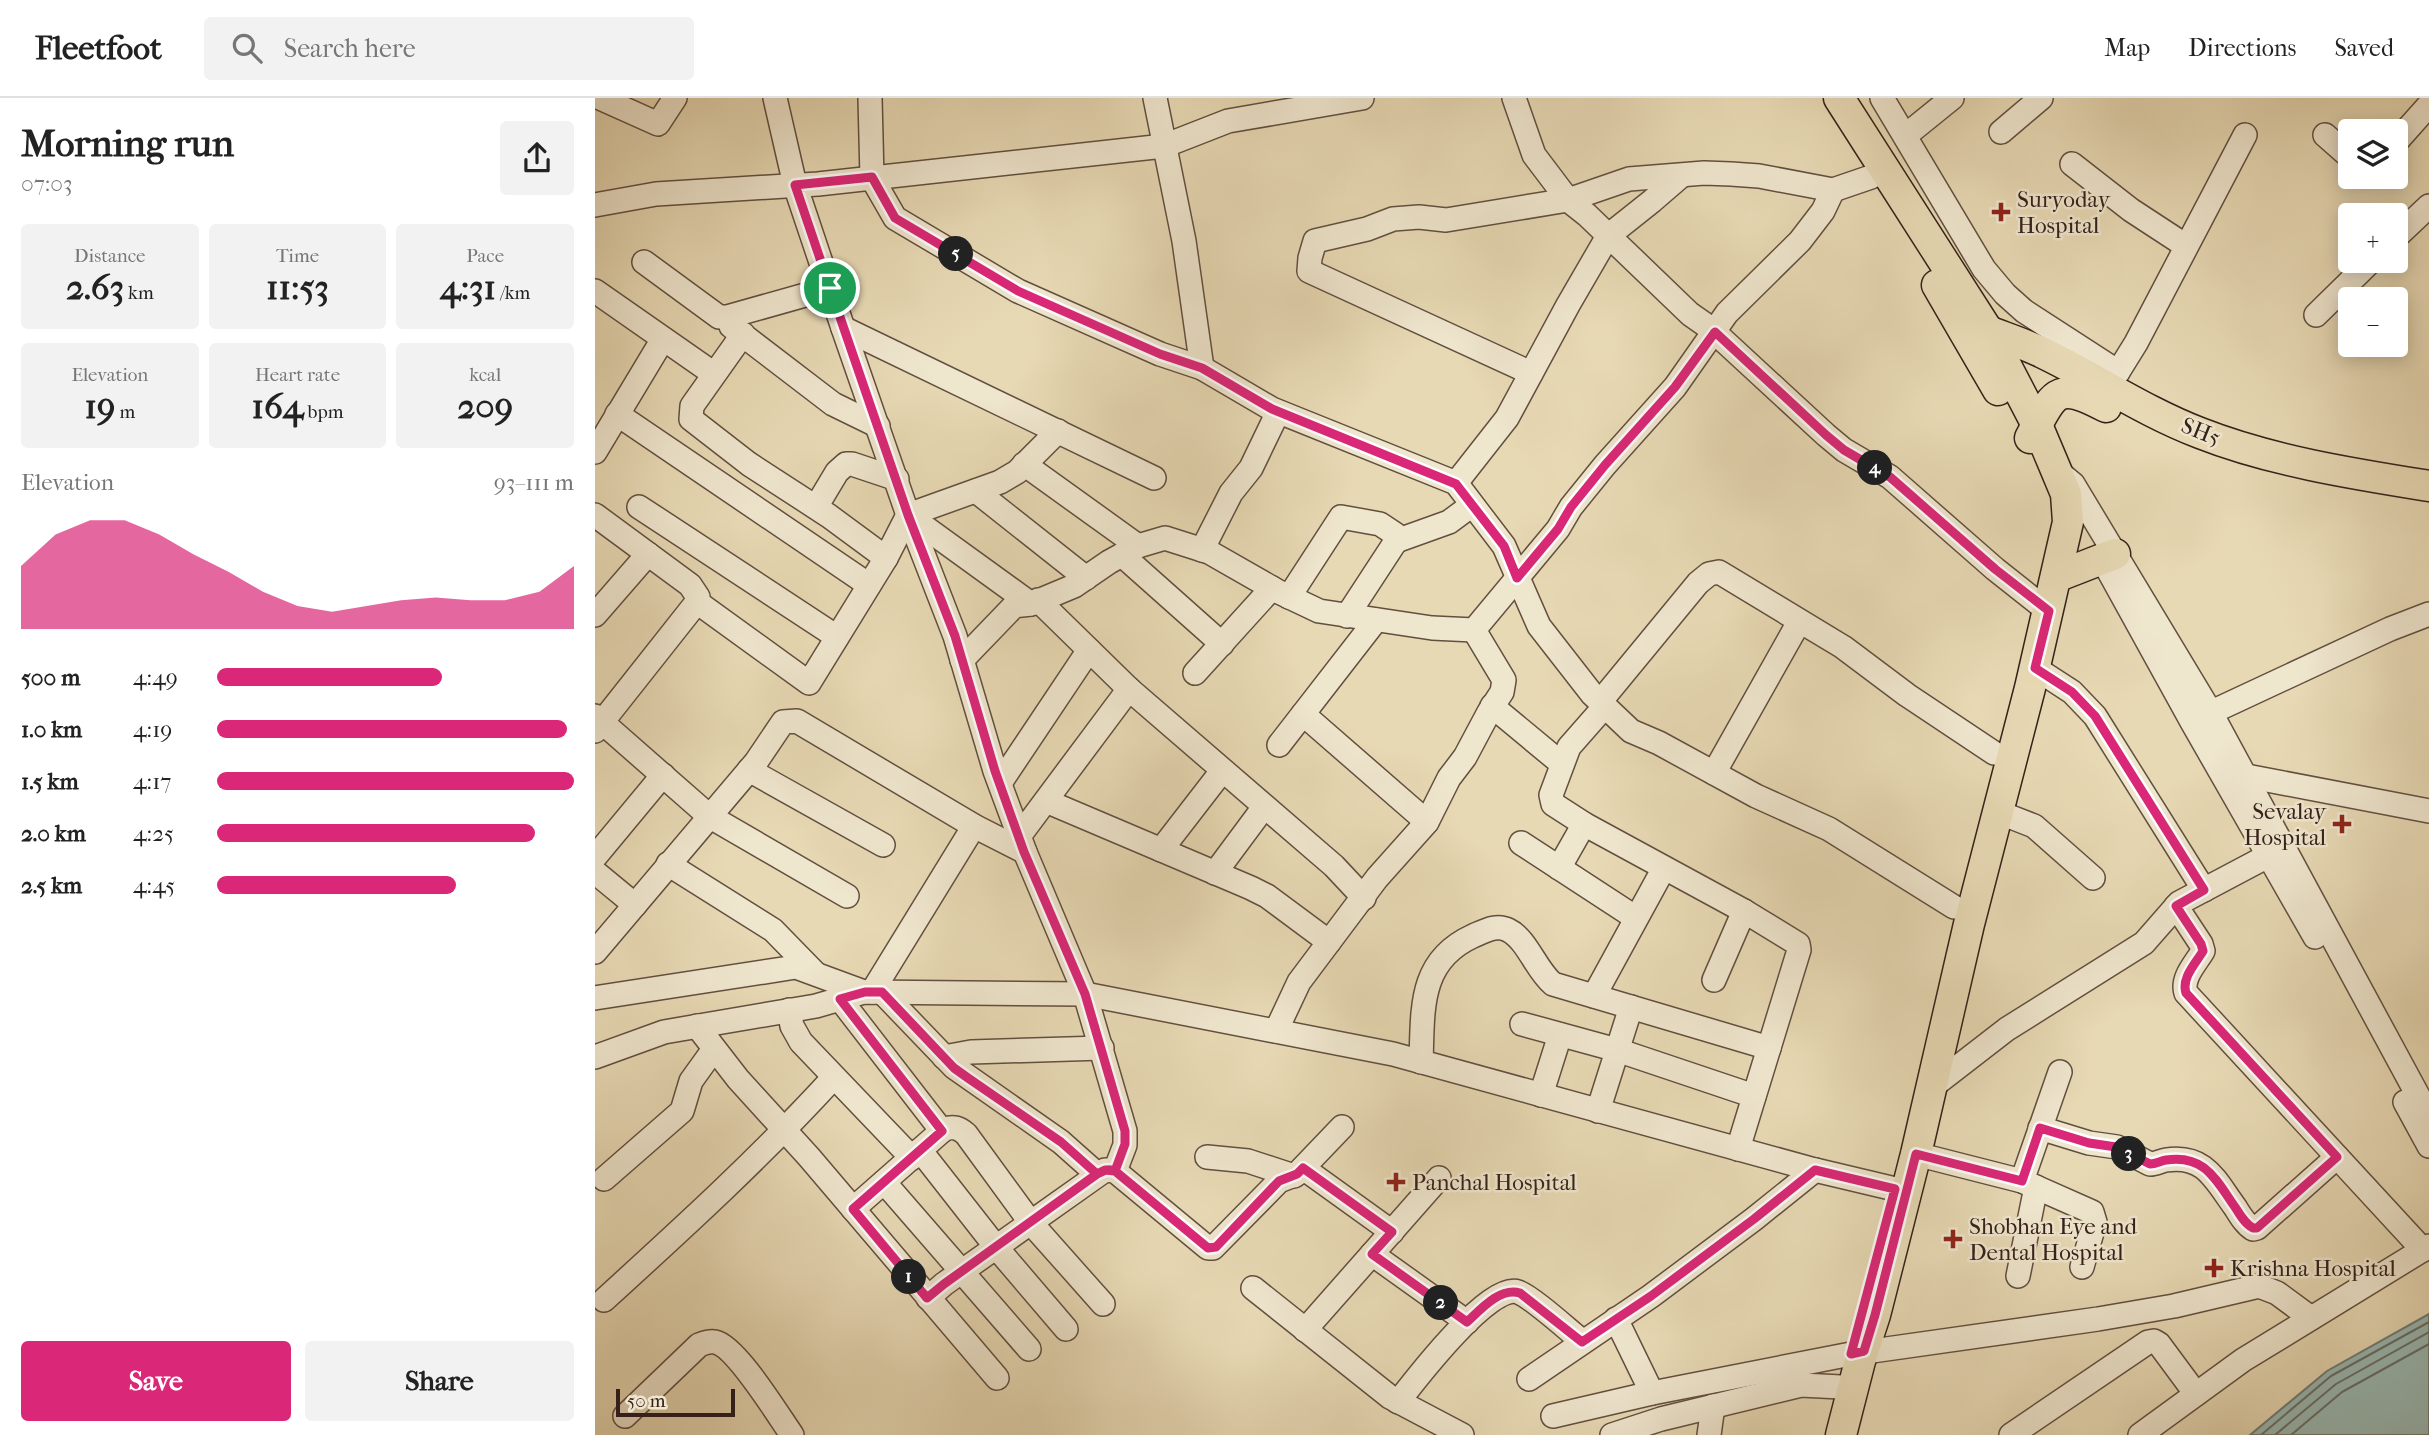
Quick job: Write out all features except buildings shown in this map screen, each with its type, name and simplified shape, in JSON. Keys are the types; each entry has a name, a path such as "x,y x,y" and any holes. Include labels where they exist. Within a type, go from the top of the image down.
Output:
{"main road":[{"path":"1821,98 1871,177 1978,326"},
{"path":"1839,98 1978,326 2046,462 2068,522 2056,576 2043,606 1994,753 1954,907 1841,1435"},
{"name":"SH5","path":"1978,326 2111,379 2199,433 2252,450 2365,476 2429,486"},
{"name":"SH5","path":"2046,462 2053,399 2058,394 2072,392 2200,454 2327,487 2429,505"},
{"path":"1828,1435 1841,1387 1875,1315 1916,1154 1969,924 2035,668 2051,505 2046,462"},
{"path":"2056,576 2109,557"}],"street":[{"path":"600,98 658,124 675,98"},
{"path":"775,98 795,185 843,328 908,515 955,636 1000,783 1022,844 1085,994 1125,1131 1125,1144 1106,1173 996,1247 927,1298"},
{"path":"870,98 872,177 895,218 1018,291 1160,354 1202,368 1278,412 1456,484 1504,546 1539,626 1571,670 1602,704 1632,731 1756,796 1829,829 1954,907"},
{"path":"1156,98 1184,241 1202,368"},
{"path":"595,205 656,194 795,185 1164,146 1228,121 1362,98"},
{"path":"1514,98 1534,155 1568,200 1690,314 1715,332 1826,435 1844,450 1890,477 1995,569 2043,606"},
{"path":"1882,98 1984,269 2024,311 2111,379 2149,319 2245,135"},
{"path":"1905,136 1952,98"},
{"path":"2001,132 2041,98"},
{"path":"2408,129 2429,105"},
{"path":"2325,135 2338,146"},
{"path":"2072,164 2131,210 2186,246"},
{"path":"1531,373 1309,271 1315,241 1367,229 1393,219 1419,216 1446,220 1568,200 1629,179 1705,173 1759,176 1833,190 1871,177"},
{"path":"1456,484 1507,418 1608,236 1681,176"},
{"path":"1474,630 1558,529 1571,507 1605,465 1675,387 1727,313 1800,241 1823,211 1833,190"},
{"path":"2408,226 2429,206"},
{"path":"645,262 833,404 878,426"},
{"path":"2316,315 2359,273"},
{"path":"719,317 830,288"},
{"path":"595,291 714,374"},
{"path":"1978,326 2009,298"},
{"path":"843,328 1154,478"},
{"path":"743,334 691,406 691,419 749,464 816,507 886,558"},
{"path":"663,339 603,431 869,585"},
{"path":"1202,550 1231,493 1251,468 1278,412"},
{"path":"697,602 809,683 886,558 908,515 1000,482 1024,464 1058,431"},
{"path":"2046,462 2073,484 2109,557 2201,718 2246,776 2276,852"},
{"path":"816,507 837,472 846,464 897,479"},
{"path":"1024,464 1130,551 1222,644"},
{"path":"976,491 1086,578"},
{"path":"1347,616 1396,541 1449,522 1472,505"},
{"path":"639,508 837,637"},
{"path":"595,515 697,593 697,602 598,723 709,816 847,896"},
{"path":"908,515 1035,602 1129,689 1334,866 1364,898"},
{"path":"1195,673 1222,644 1281,593 1341,517 1380,524 1395,534 1396,541"},
{"path":"962,660 1014,606 1035,602 1074,586 1130,551 1165,538 1202,550 1318,611 1432,628 1474,630"},
{"path":"595,615 648,554"},
{"path":"1738,1149 1799,950 1798,944 1558,808 1551,800 1562,764 1576,736 1698,583 1709,574 1719,572 1843,647 1907,695 1994,753"},
{"path":"2201,718 2390,629 2429,614"},
{"path":"1279,745 1376,620"},
{"path":"1714,773 1799,622"},
{"path":"1276,1031 1299,982 1377,878 1427,822 1449,778 1465,757 1502,692 1504,680 1474,630"},
{"path":"1000,783 1089,650"},
{"path":"2035,668 2072,692 2095,716 2204,890"},
{"path":"1022,844 1046,801 1129,689"},
{"path":"1492,706 1562,764"},
{"path":"1303,714 1427,822"},
{"path":"2201,718 2219,771 2276,852 2359,1001 2429,1116"},
{"path":"595,952 749,769 783,722 797,721 974,826 1022,844"},
{"path":"749,769 883,845"},
{"path":"1161,850 1222,771"},
{"path":"2219,771 2429,811"},
{"path":"595,857 663,775"},
{"path":"1046,801 1267,896 1329,942"},
{"path":"1215,873 1264,807"},
{"path":"1998,812 2034,826 2093,878"},
{"path":"1559,867 1584,824"},
{"path":"873,992 974,826"},
{"path":"1521,843 1636,918"},
{"path":"1932,1087 2007,1029 2144,943 2176,906 2276,852"},
{"path":"668,864 773,930 817,975"},
{"path":"1594,996 1664,868"},
{"path":"595,872 635,905"},
{"path":"2140,1435 2243,1360 2426,1248 2337,1157 2186,993 2186,979 2203,951 2176,906"},
{"path":"1714,980 1744,911"},
{"path":"1421,1062 1422,1013 1429,979 1439,962 1456,944 1490,928 1500,927 1516,935 1553,984 1769,1048"},
{"path":"595,980 605,997 796,967 873,992 968,1078 1106,1173 1208,1248 1213,1248 1279,1181 1298,1172 1342,1127"},
{"path":"595,1058 664,1032 873,992 1085,994 1392,1054 1815,1170 1895,1189"},
{"path":"840,999 942,1131"},
{"path":"2359,1001 2429,1146"},
{"path":"1598,1111 1631,1007"},
{"path":"789,1010 795,1033 834,1077 916,1154 1066,1329"},
{"path":"1522,1024 1617,1050 1754,1096"},
{"path":"697,1026 997,1378"},
{"path":"1541,1095 1560,1035"},
{"path":"944,1057 971,1052 1102,1048"},
{"path":"604,1179 682,1111 691,1081 715,1049"},
{"path":"2018,1276 2029,1184 2040,1128 2060,1072"},
{"path":"604,1300 725,1190 785,1131 834,1077"},
{"path":"853,1209 942,1131 951,1127 960,1129 1031,1223 1103,1304"},
{"path":"2040,1128 2089,1143 2116,1147 2150,1164 2164,1160 2197,1162 2211,1173 2245,1222 2253,1228 2257,1228 2337,1157"},
{"path":"1916,1154 2029,1184 2086,1208 2094,1215 2095,1222 2081,1267"},
{"path":"1207,1157 1248,1161 1298,1172 1392,1232"},
{"path":"1529,1379 1651,1296 1815,1170"},
{"path":"1305,1331 1439,1178"},
{"path":"884,1181 1029,1349"},
{"path":"1372,1254 1467,1322"},
{"path":"1553,1416 1652,1393 1857,1352 2098,1320 2259,1286 2277,1293 2311,1318"},
{"path":"1253,1288 1366,1380 1398,1402 1462,1435"},
{"path":"1398,1402 1467,1322 1486,1304 1506,1292 1520,1293 1582,1342"},
{"path":"1616,1319 1652,1393"},
{"path":"625,1416 699,1345 712,1341 723,1345 742,1364 792,1435"},
{"path":"2011,1435 2148,1342 2154,1341 2158,1344 2196,1394"},
{"path":"1612,1435 1661,1419 1801,1385 1841,1387"},
{"path":"1709,1435 1713,1406"}],"water":[{"path":"2429,1314 2429,1435 2250,1435 2327,1371"}],"place":[{"name":"Suryoday Hospital","path":"2001,212"},
{"name":"Sevalay Hospital","path":"2342,824"},
{"name":"Panchal Hospital","path":"1396,1182"},
{"name":"Shobhan Eye and Dental Hospital","path":"1953,1239"},
{"name":"Krishna Hospital","path":"2214,1268"}],"route":[{"path":"830,288 795,185 872,177 895,218 1018,291 1160,354 1202,368 1272,409 1456,484 1504,546 1517,578 1558,529 1571,507 1605,465 1675,387 1715,332 1826,435 1844,450 1890,477 1911,493 1995,569 2049,611 2035,668 2072,692 2095,716 2204,890 2176,906 2203,951 2186,979 2186,993 2337,1157 2257,1228 2253,1228 2245,1222 2211,1173 2197,1162 2164,1160 2150,1164 2108,1144 2097,1145 2040,1128 2022,1181 1916,1154 1864,1351 1851,1354 1895,1189 1815,1170 1651,1296 1582,1342 1520,1293 1513,1291 1506,1292 1486,1304 1467,1322 1372,1254 1392,1232 1303,1168 1297,1174 1279,1181 1216,1247 1208,1248 1115,1171 1110,1169 1105,1170 1097,1174 1061,1142 954,1068 882,992 865,992 840,999 942,1131 853,1209 927,1298 1097,1174 1110,1169 1115,1171 1125,1144 1125,1131 1085,994 1024,852 995,771 955,636 908,515 830,288"}]}
